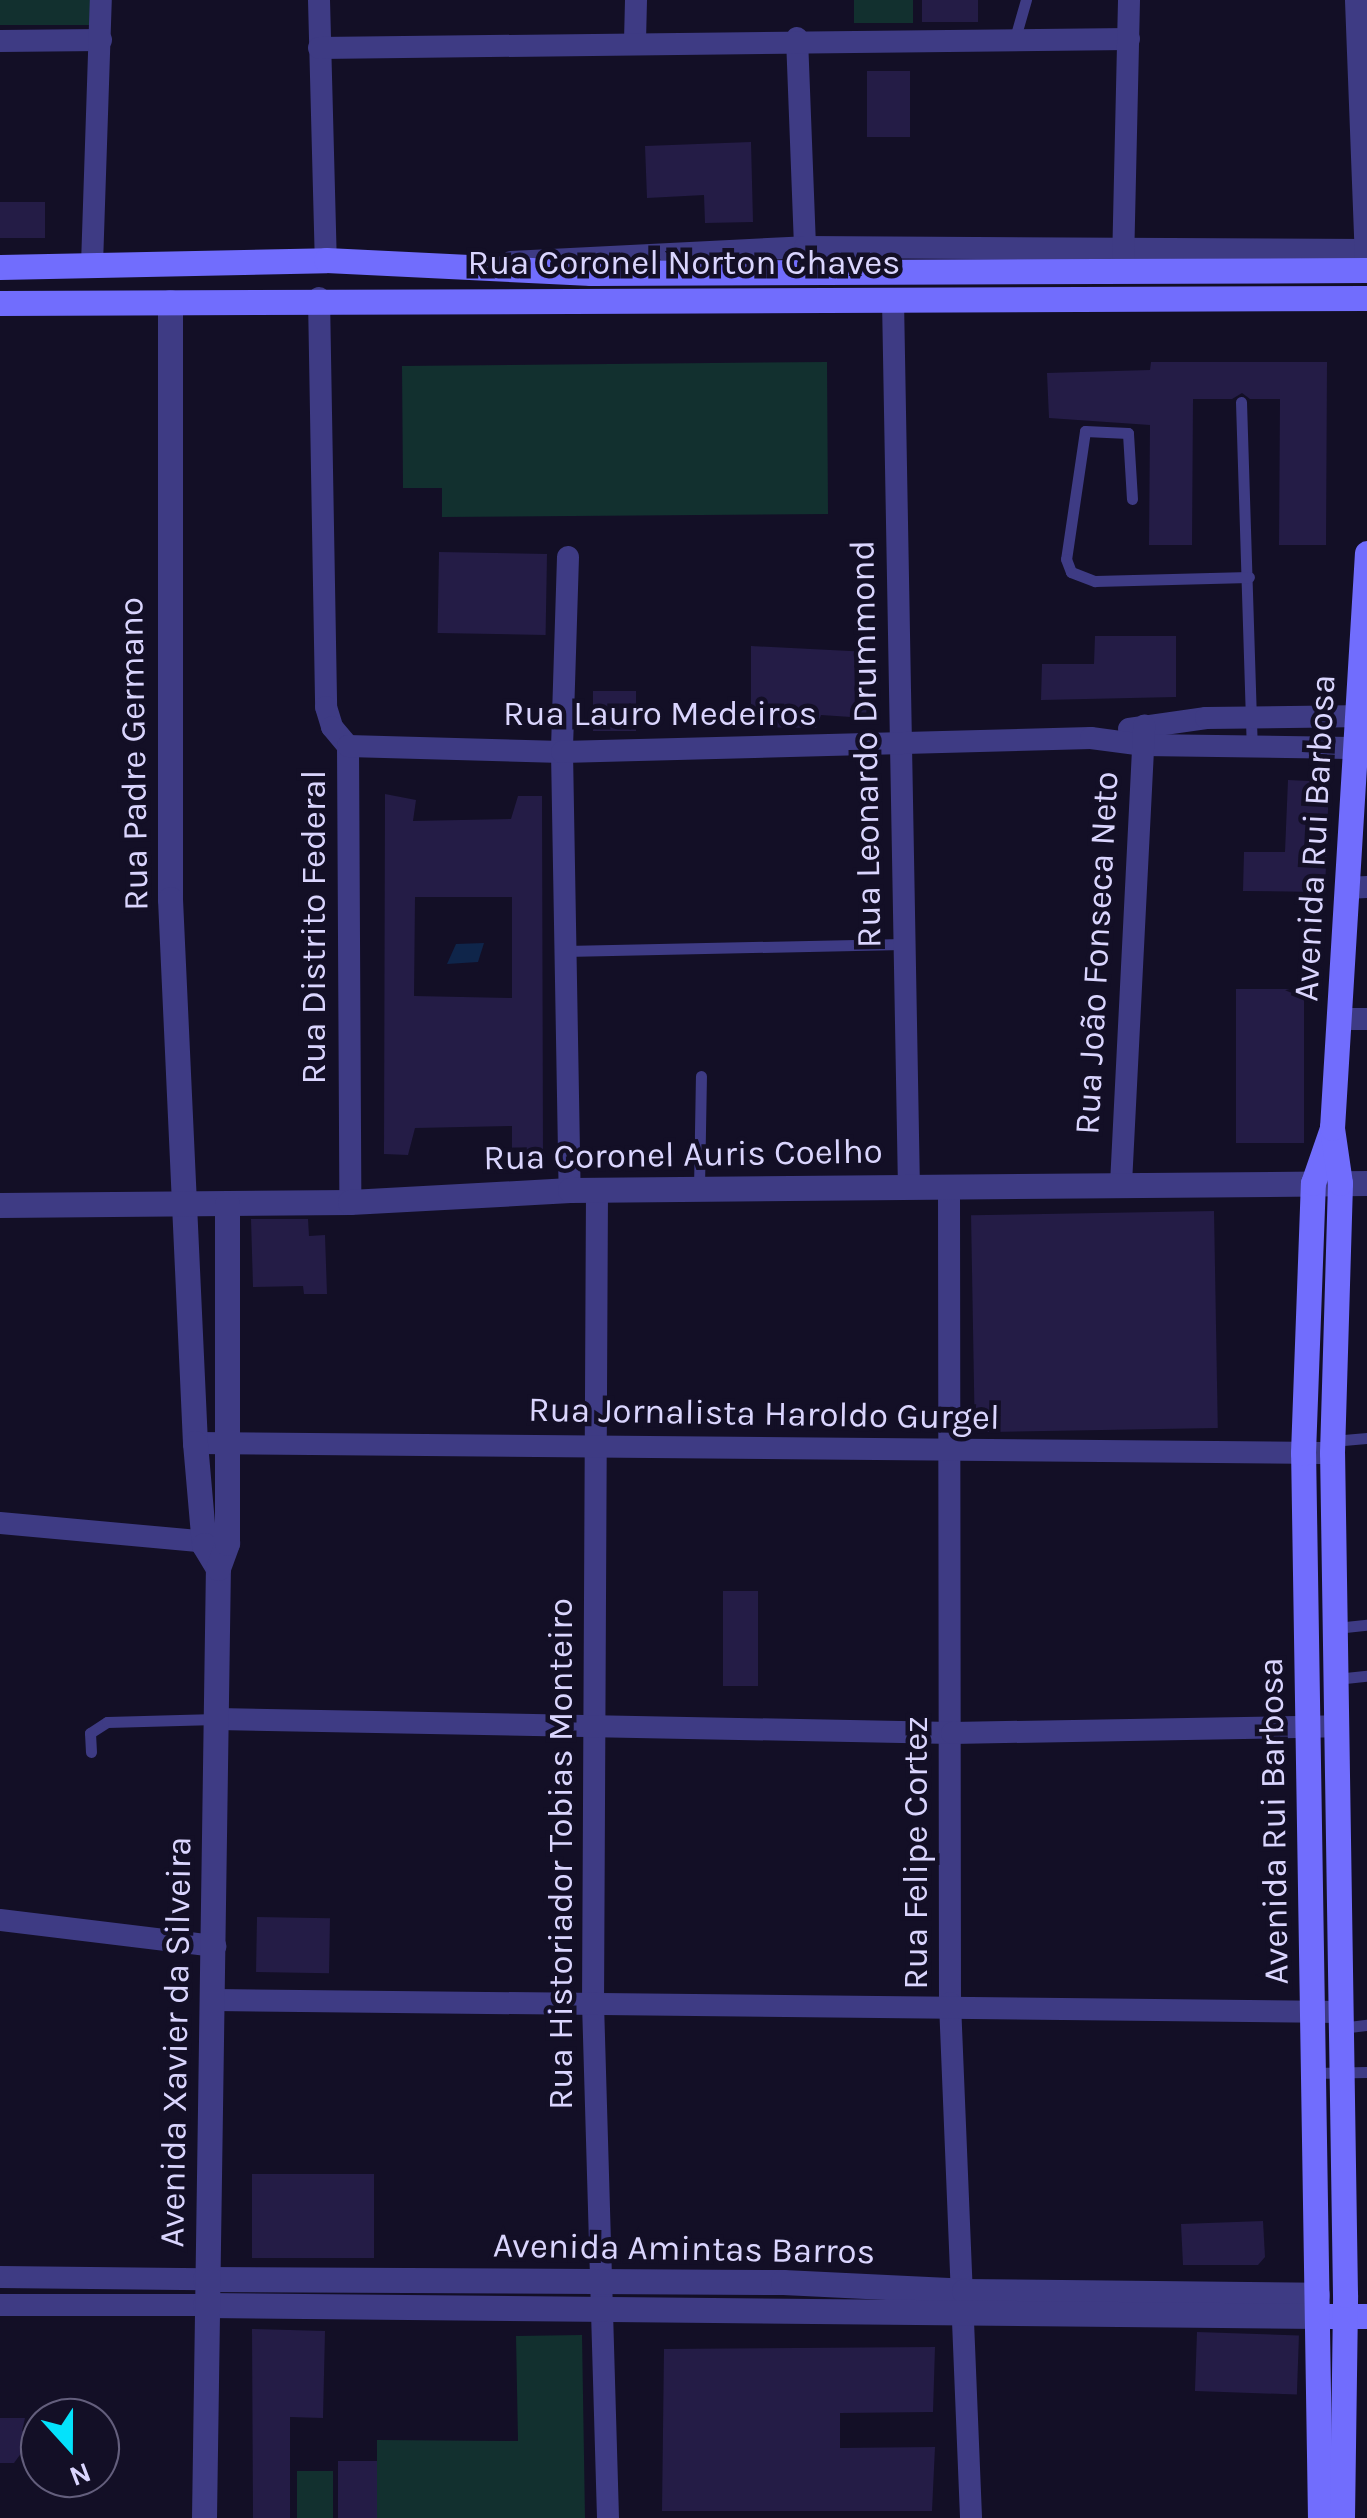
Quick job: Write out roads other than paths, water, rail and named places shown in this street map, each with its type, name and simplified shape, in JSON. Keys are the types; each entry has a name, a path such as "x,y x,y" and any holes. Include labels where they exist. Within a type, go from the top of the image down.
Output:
{"main road":[{"name":"Rua Coronel Norton Chaves","path":"0,267 326,260 493,264 591,273 1366,258"},
{"path":"220,264 236,287 220,301"},
{"name":"Rua Coronel Norton Chaves","path":"0,303 319,298 1367,298"},
{"name":"Avenida Rui Barbosa","path":"1342,2518 1356,2305 1340,2073 1332,1447 1340,1183 1332,1128 1339,1019 1357,888 1367,553"},
{"name":"Avenida Rui Barbosa","path":"1320,2518 1304,1453 1313,1183 1332,1128"},
{"name":"Avenida Amintas Barros","path":"1317,2305 1356,2305"}],"street":[{"path":"92,265 101,0"},
{"path":"319,0 326,260"},
{"path":"635,41 636,0"},
{"path":"1123,261 1130,0"},
{"path":"1357,0 1362,39 1366,258"},
{"path":"319,48 796,38 1129,39"},
{"path":"796,38 805,247"},
{"path":"0,41 101,40"},
{"name":"Rua Coronel Norton Chaves","path":"493,264 608,252 805,247 1123,261"},
{"name":"Rua Distrito Federal","path":"319,298 326,707 332,727 348,746 350,1202"},
{"name":"Rua Leonardo Drummond","path":"893,300 909,1188"},
{"name":"Rua Padre Germano","path":"170,302 170,898 186,1206"},
{"path":"568,558 562,752 570,1190"},
{"name":"Rua Lauro Medeiros","path":"348,746 562,752 901,746 1144,736 1254,716 1362,716"},
{"name":"Rua Lauro Medeiros","path":"1144,736 1252,749 1361,748"},
{"name":"Rua João Fonseca Neto","path":"1120,1184 1144,736"},
{"path":"1339,1019 1367,1019"},
{"name":"Rua Coronel Auris Coelho","path":"0,1205 350,1202 570,1190 699,1192 1367,1183"},
{"name":"Rua Felipe Cortez","path":"949,1188 950,2004 971,2518"},
{"name":"Rua Historiador Tobias Monteiro","path":"596,1190 593,2004 608,2518"},
{"path":"0,1522 216,1544 228,1444 227,1204"},
{"name":"Avenida Xavier da Silveira","path":"186,1206 195,1443 218,1568 213,1718 215,2000 205,2292 204,2518"},
{"name":"Rua Jornalista Haroldo Gurgel","path":"195,1443 952,1452 1304,1453 1332,1447"},
{"path":"213,1718 952,1733 1337,1726"},
{"path":"0,1920 215,1946"},
{"path":"215,2000 950,2004 1312,2012 1341,2020"},
{"name":"Avenida Amintas Barros","path":"0,2277 603,2314 965,2304 1317,2305"},
{"name":"Avenida Amintas Barros","path":"0,2305 205,2292 602,2281 965,2304"}],"lane":[{"path":"1015,38 1026,0"},
{"path":"1241,402 1254,716 1252,749"},
{"path":"1132,499 1128,434 1085,431 1066,559 1072,572 1095,581 1248,577"},
{"path":"565,952 904,944"},
{"path":"699,1192 701,1076"},
{"path":"1332,1447 1367,1438"},
{"path":"1335,1628 1367,1625"},
{"path":"1336,1680 1367,1676"},
{"path":"91,1752 90,1733 107,1722 213,1718"},
{"path":"1341,2020 1367,2026"},
{"path":"1313,2073 1367,2072"}],"water":[{"path":"484,943 478,962 447,964 456,944"}]}
